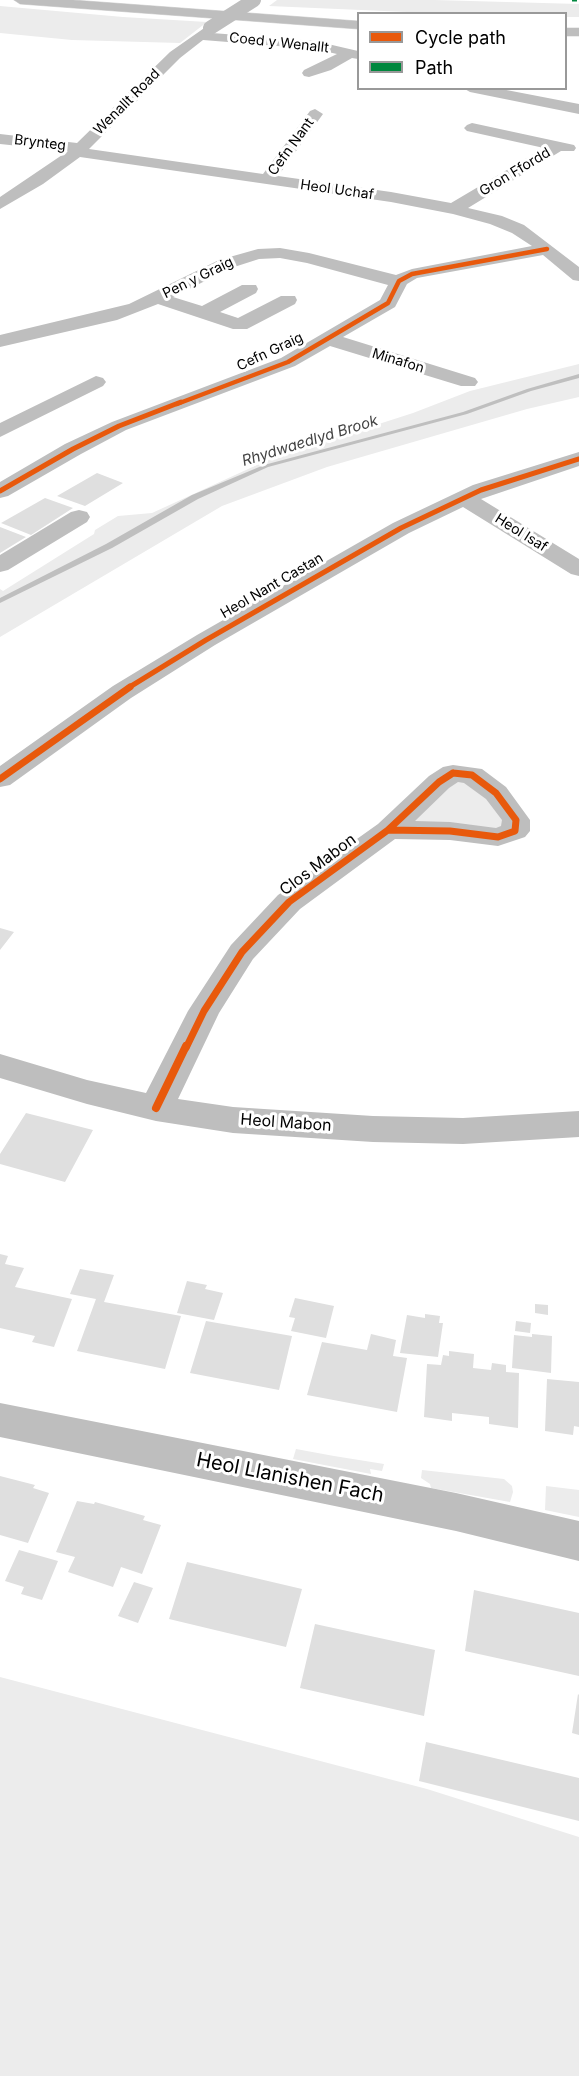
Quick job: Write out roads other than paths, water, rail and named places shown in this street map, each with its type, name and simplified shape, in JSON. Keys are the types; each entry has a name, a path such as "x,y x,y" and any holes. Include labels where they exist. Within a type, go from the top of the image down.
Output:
{"main road":[{"path":"20,0 357,25"},
{"path":"114,0 357,15"},
{"name":"Wenallt Road","path":"0,204 38,181 79,150 175,55 204,32 254,0"},
{"name":"Coed y Wenallt","path":"204,32 315,45 354,54"},
{"path":"309,73 354,54"},
{"path":"480,90 579,109"},
{"path":"548,103 572,94"},
{"name":"Cefn Nant","path":"267,180 315,114"},
{"path":"472,128 558,146"},
{"name":"Brynteg","path":"0,139 79,150"},
{"name":"Gron Ffordd","path":"454,210 558,146 579,150"},
{"name":"Heol Uchaf","path":"79,150 391,197 496,220 518,229 547,249 579,276"},
{"path":"399,281 412,274 547,249"},
{"name":"Pen y Graig","path":"0,341 110,316 157,298 225,264 258,254 280,253 309,258 383,279 399,281"},
{"name":"Cefn Graig","path":"0,491 60,456 140,418 181,401 243,381 288,362 388,303 399,281"},
{"path":"204,313 249,289"},
{"path":"157,298 240,325 288,300"},
{"name":"Minafon","path":"328,339 468,382"},
{"path":"12,438 96,382"},
{"path":"12,438 60,456"},
{"name":"Heol Nant Castan","path":"0,779 123,692 206,640 391,534 464,498 507,481 579,459"},
{"name":"Heol Isaf","path":"464,498 579,569"},
{"path":"0,565 79,517"},
{"name":"Clos Mabon","path":"156,1108 204,1011 242,952 289,902 388,830"},
{"name":"Heol Mabon","path":"0,1066 87,1092 156,1108 233,1120 373,1129 463,1131 579,1124"},
{"name":"Heol Llanishen Fach","path":"0,1420 456,1512 579,1541"}],"waterway":[{"name":"Rhydwaedlyd Brook","path":"0,601 109,546 195,497 266,466 465,413 529,390 579,376"}]}
